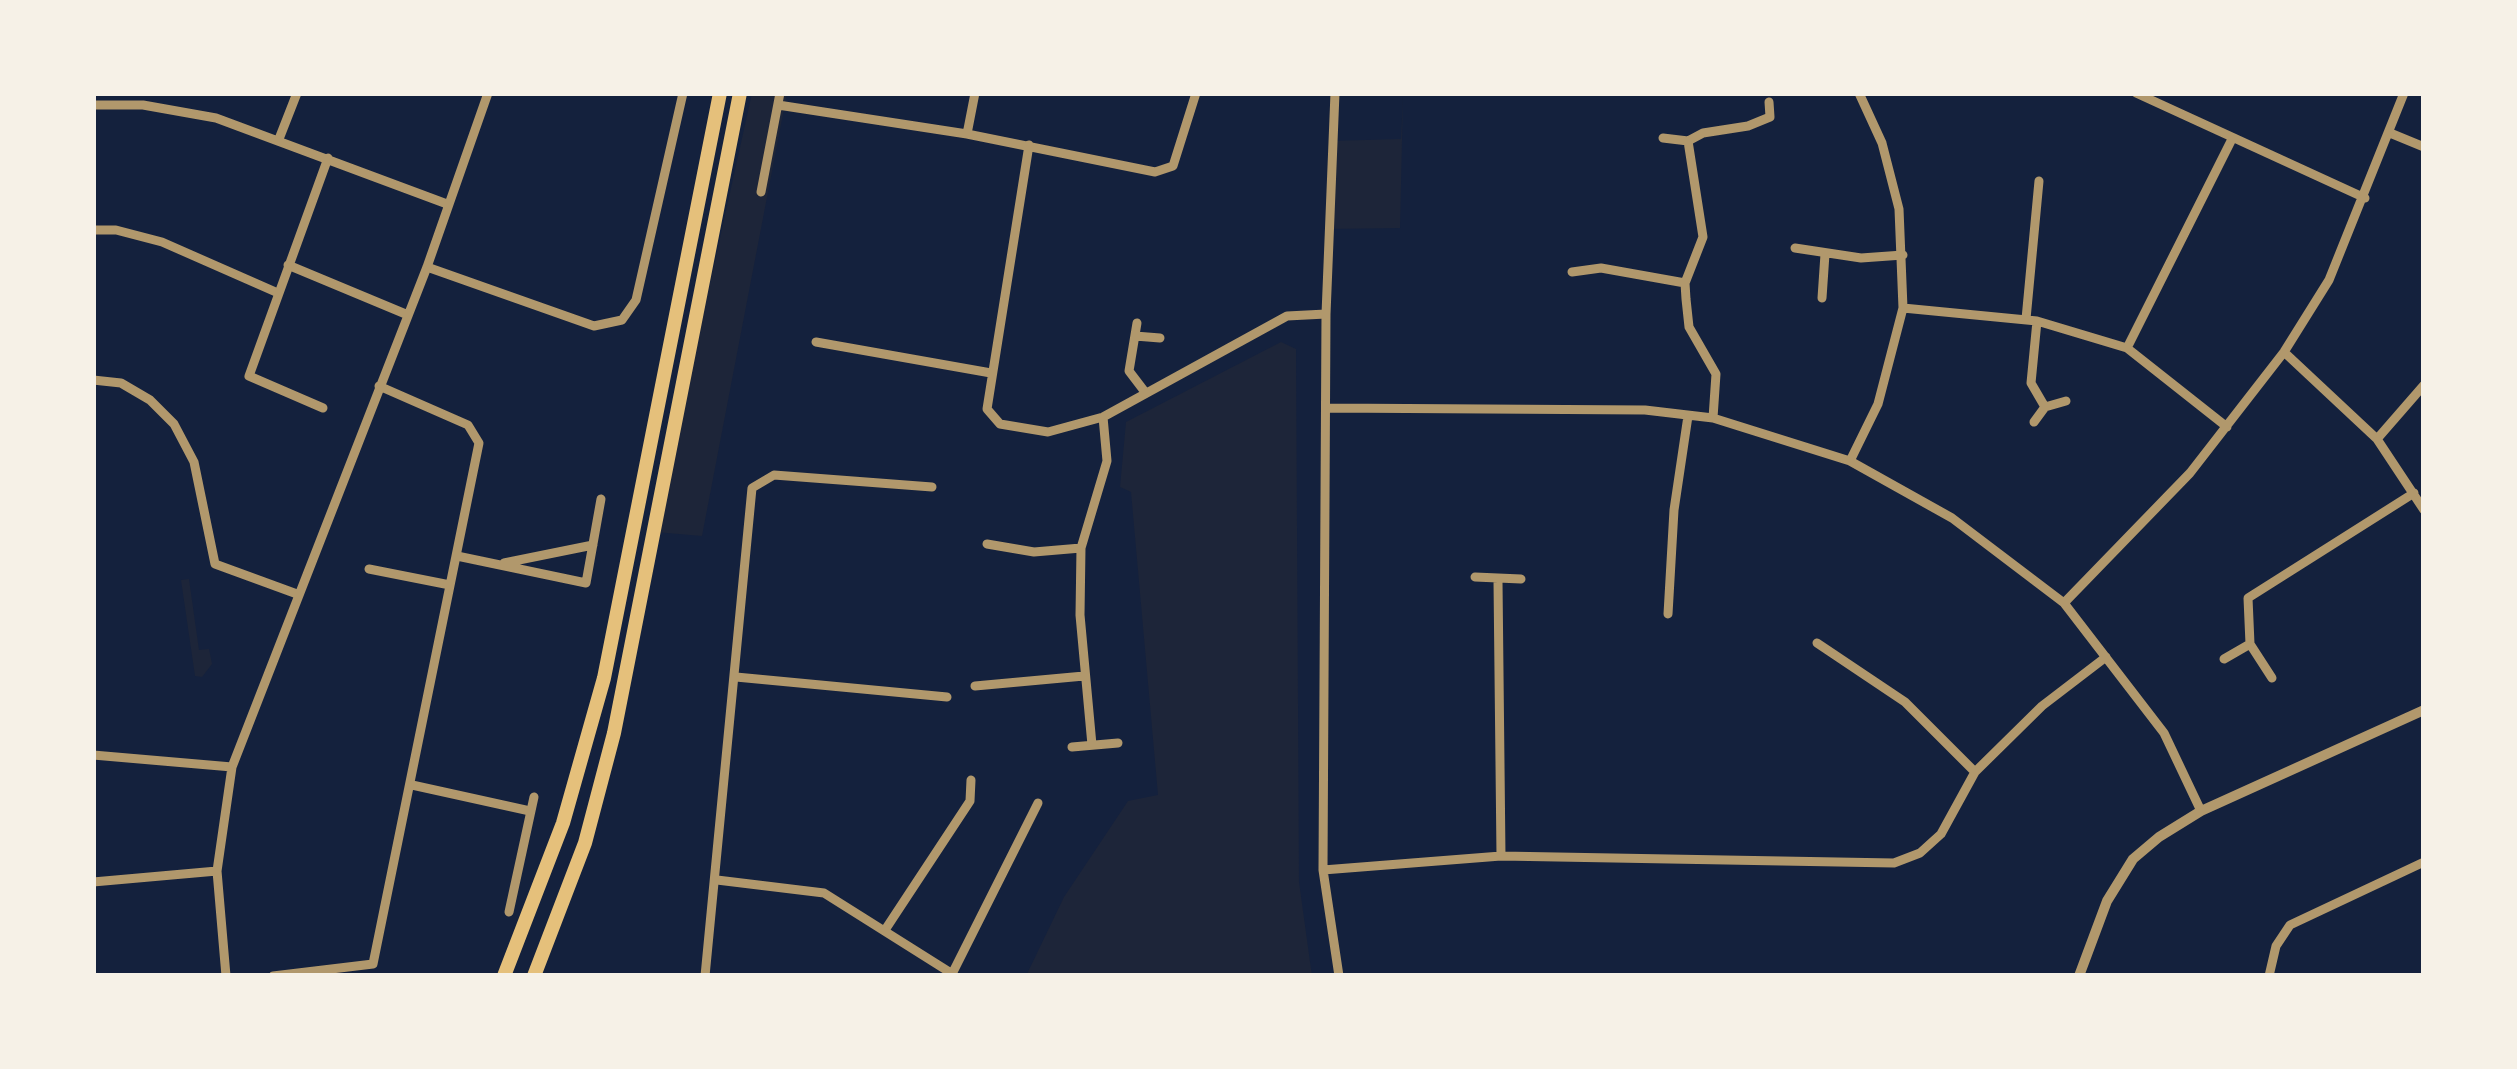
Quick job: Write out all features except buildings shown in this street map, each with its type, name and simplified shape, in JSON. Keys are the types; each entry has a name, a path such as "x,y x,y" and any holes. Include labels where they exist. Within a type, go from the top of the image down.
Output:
{"main road":[{"path":"504,976 562,824 604,678 720,93"},
{"path":"533,976 585,843 614,733 740,93"}],"street":[{"path":"280,139 297,93"},
{"path":"226,976 217,871 232,767 427,268 488,93"},
{"path":"427,268 594,326 622,320 636,300 683,93"},
{"path":"968,134 975,93"},
{"path":"761,191 779,99 1155,172 1173,166 1196,93"},
{"path":"1335,93 1326,314 1323,870 1339,976"},
{"path":"1850,461 1878,404 1903,308 1903,255 1892,176 1859,93"},
{"path":"2136,93 2231,141 2365,198"},
{"path":"2064,603 2227,427 2284,352 2329,280 2404,93"},
{"path":"93,105 143,99 215,118 447,204"},
{"path":"1769,102 1770,117 1781,127"},
{"path":"1663,139 1688,141 1770,117"},
{"path":"2390,133 2424,146"},
{"path":"1688,141 1702,237 1685,283 1689,327 1716,374 1713,418"},
{"path":"2127,348 2231,141"},
{"path":"1029,146 987,410 1000,424 1048,432 1103,417 1287,316 1326,314"},
{"path":"323,408 249,376 328,158"},
{"path":"2039,181 2031,383 2045,407"},
{"path":"93,230 116,230 162,242 278,292"},
{"path":"1795,248 1825,254 1903,255"},
{"path":"1822,298 1825,254"},
{"path":"288,265 408,315"},
{"path":"1572,272 1601,268 1685,283"},
{"path":"1903,308 2032,320 2127,348 2227,427"},
{"path":"1137,323 1129,371 1145,392"},
{"path":"1135,336 1160,338"},
{"path":"816,342 991,374"},
{"path":"2284,352 2377,440 2424,510"},
{"path":"93,380 121,383 150,400 174,424 194,462 215,564 297,595"},
{"path":"2377,440 2424,385"},
{"path":"380,386 475,432 479,443 373,964 382,976"},
{"path":"2034,422 2045,407 2066,401"},
{"path":"1327,408 1558,407 1713,418 1850,461 1952,518 2064,603 2164,734 2200,811"},
{"path":"1668,614 1674,510 1688,416"},
{"path":"1092,745 1084,676 1081,548 1107,461 1103,417"},
{"path":"705,976 752,488 774,475 932,487"},
{"path":"2272,678 2250,644 2248,598 2414,493"},
{"path":"590,597 586,583 601,499"},
{"path":"987,544 1034,551 1081,548"},
{"path":"496,564 592,545"},
{"path":"457,556 586,583"},
{"path":"369,569 450,585"},
{"path":"1475,577 1521,579"},
{"path":"1498,581 1501,856"},
{"path":"1817,643 1905,702 1975,772"},
{"path":"2224,659 2250,644"},
{"path":"1323,870 1501,856 1894,863 1920,853 1941,835 1975,772 2042,706 2106,657"},
{"path":"975,686 1084,676"},
{"path":"736,677 947,697"},
{"path":"2079,976 2107,901 2133,859 2200,811 2424,710"},
{"path":"1072,748 1118,743"},
{"path":"93,755 232,767"},
{"path":"885,930 970,801 970,780"},
{"path":"412,785 530,811"},
{"path":"509,911 534,797"},
{"path":"717,880 824,893 951,975 1038,803"},
{"path":"2269,976 2276,946 2290,925 2424,862"},
{"path":"93,882 217,871"},
{"path":"497,891 513,894"},
{"path":"273,976 373,964"}],"shaded area":[{"path":"752,93 787,93 702,536 655,532"},
{"path":"1403,97 1400,228 1327,229 1329,141 1401,139"},
{"path":"1281,342 1296,349 1299,882 1312,976 1026,976 1064,897 1128,801 1158,795 1131,492 1120,487 1126,422"},
{"path":"189,579 199,650 209,649 212,664 202,677 195,676 181,580"}]}
